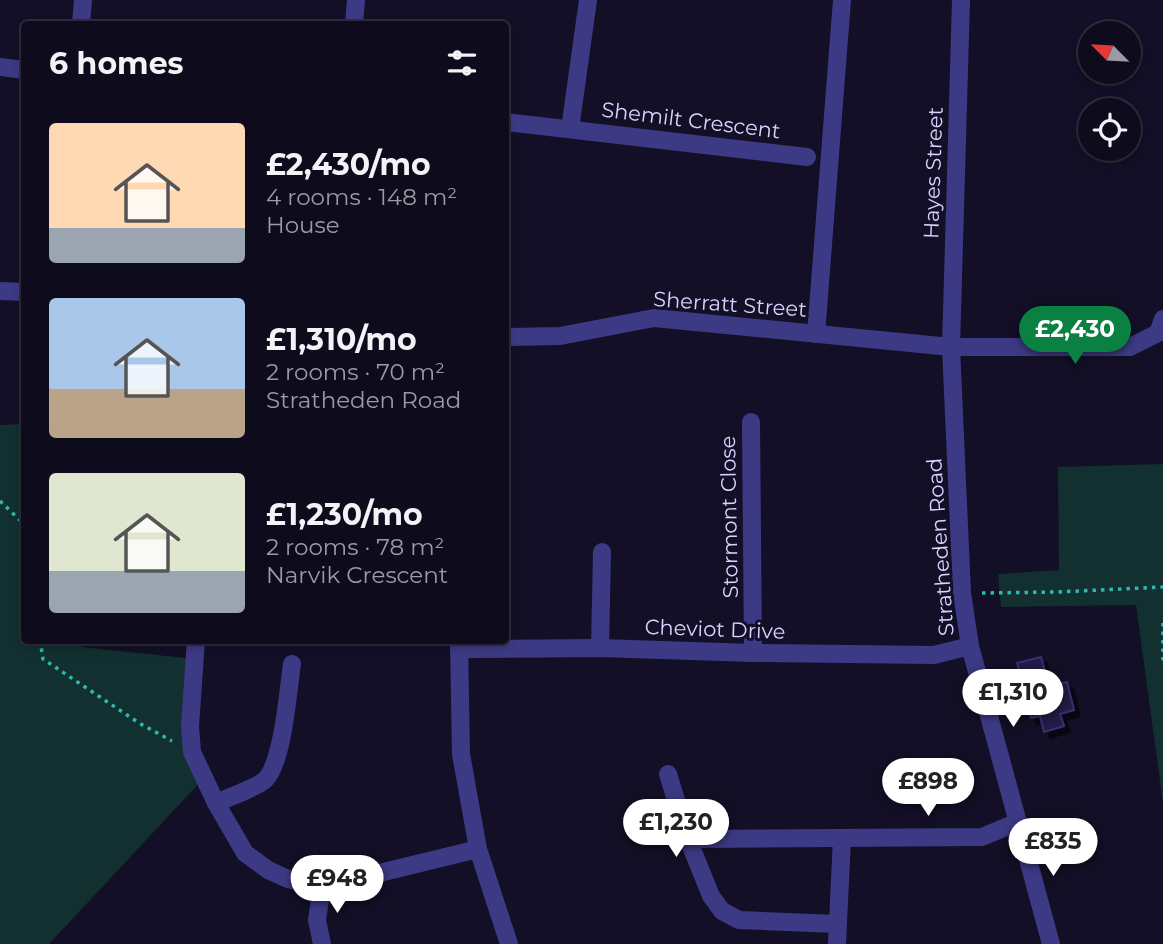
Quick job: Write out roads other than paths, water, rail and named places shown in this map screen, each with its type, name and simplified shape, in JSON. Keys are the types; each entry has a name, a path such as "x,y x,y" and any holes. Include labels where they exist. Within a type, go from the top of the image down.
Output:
{"street":[{"path":"81,21 83,0"},
{"path":"354,21 356,0"},
{"name":"Shemilt Crescent","path":"570,129 588,0"},
{"path":"816,334 842,0"},
{"name":"Hayes Street","path":"951,347 961,0"},
{"path":"0,67 21,70"},
{"name":"Shemilt Crescent","path":"509,122 807,157"},
{"path":"0,291 21,292"},
{"name":"Sherratt Street","path":"509,337 560,336 654,318 951,347 1130,347 1158,333 1163,319"},
{"name":"Stratheden Road","path":"951,347 962,593 970,646 1051,944"},
{"name":"Stormont Close","path":"749,421 753,653"},
{"path":"600,648 602,552"},
{"path":"196,644 190,726 192,752 216,803 245,853 268,870 288,879 322,887 478,849"},
{"path":"458,645 461,754 478,849 509,944"},
{"name":"Cheviot Drive","path":"458,645 934,655 970,646"},
{"path":"216,803 265,780 281,740 292,664"},
{"path":"668,774 688,839 711,897 722,911 738,920 836,925"},
{"path":"688,839 982,836 1018,822"},
{"path":"837,944 842,838"},
{"path":"322,887 317,920 322,944"}]}
